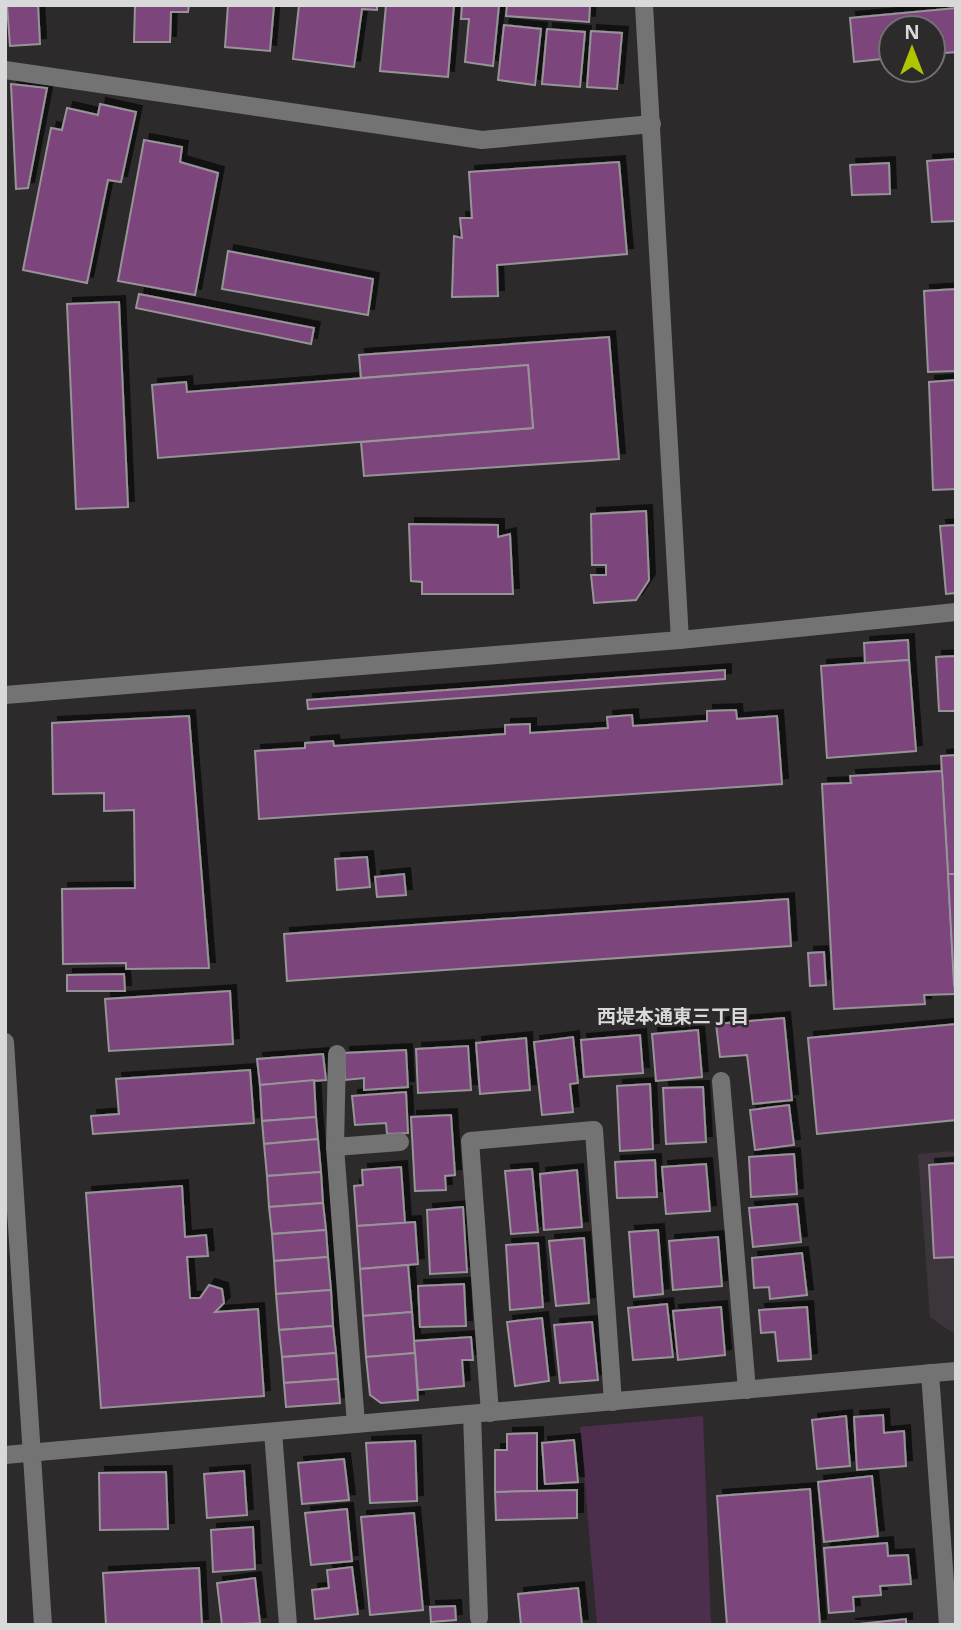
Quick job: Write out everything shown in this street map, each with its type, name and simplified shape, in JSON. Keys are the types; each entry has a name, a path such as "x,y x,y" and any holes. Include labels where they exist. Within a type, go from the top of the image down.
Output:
{"street":[{"path":"644,5 680,640"},
{"path":"5,70 482,140 652,124"},
{"path":"5,695 680,640 956,612"},
{"path":"5,1042 43,1625"},
{"path":"337,1054 335,1147 356,1424"},
{"path":"721,1081 747,1390"},
{"path":"479,1618 481,1413 470,1141 594,1130 613,1402"},
{"path":"335,1147 400,1142"},
{"path":"5,1455 956,1371"},
{"path":"930,1373 948,1625"},
{"path":"273,1432 288,1625"}],"shaded area":[{"path":"956,1151 956,1335 930,1317 918,1154"},
{"path":"703,1416 711,1625 597,1625 580,1427"}],"building":[{"path":"7,5 38,5 40,44 10,46"},
{"path":"135,5 189,5 188,12 171,12 170,42 134,42"},
{"path":"228,5 274,5 270,51 225,47"},
{"path":"299,5 377,5 377,10 362,9 354,67 293,59"},
{"path":"386,5 454,5 448,77 380,71"},
{"path":"462,5 499,5 493,66 465,62 469,19 461,19"},
{"path":"507,5 590,5 589,22 506,16"},
{"path":"956,8 956,52 947,53 947,14 892,14"},
{"path":"877,15 877,60 854,62 850,18"},
{"path":"504,25 541,29 535,85 498,80"},
{"path":"547,29 585,32 580,87 542,84"},
{"path":"591,31 622,33 617,89 587,87"},
{"path":"11,84 47,88 28,188 16,189"},
{"path":"100,104 136,112 121,182 108,180 87,283 23,270 51,128 62,130 67,108 98,115"},
{"path":"144,140 182,147 180,162 218,173 195,295 118,281"},
{"path":"956,159 956,221 932,222 927,161"},
{"path":"619,162 627,254 497,265 498,296 452,297 454,236 462,238 460,218 472,218 469,172"},
{"path":"889,163 890,194 852,195 850,165"},
{"path":"228,251 373,279 368,315 222,289"},
{"path":"956,289 956,371 928,372 924,291"},
{"path":"139,294 314,328 311,344 136,308"},
{"path":"119,302 128,507 76,509 67,304"},
{"path":"609,337 619,459 364,476 361,442 533,428 528,365 361,378 359,355"},
{"path":"528,365 533,428 158,458 152,385 186,382 187,392"},
{"path":"956,380 956,489 933,490 929,382"},
{"path":"646,511 649,580 636,600 594,603 591,575 606,575 606,565 592,565 591,514"},
{"path":"409,524 498,525 498,537 510,534 513,594 422,594 422,582 411,581"},
{"path":"956,525 956,593 946,594 940,526"},
{"path":"908,640 909,660 865,663 864,643"},
{"path":"956,656 956,711 939,711 936,657"},
{"path":"909,660 916,751 827,758 821,666"},
{"path":"725,670 725,679 308,709 307,700"},
{"path":"736,710 737,719 777,716 782,784 259,819 255,751 305,748 305,743 333,741 334,746 505,734 505,725 530,724 530,733 608,728 607,717 632,715 633,726 707,721 707,711"},
{"path":"189,716 209,968 126,969 126,963 63,964 62,889 135,888 134,810 104,811 104,793 53,794 52,723"},
{"path":"956,755 956,874 948,874 941,756"},
{"path":"942,771 955,994 924,995 925,1004 834,1009 822,784 851,783 850,776"},
{"path":"367,857 370,887 337,890 335,859"},
{"path":"404,874 406,895 377,897 375,877"},
{"path":"948,874 956,874 956,985 954,985"},
{"path":"788,899 791,946 287,981 284,934"},
{"path":"824,952 826,985 810,986 808,953"},
{"path":"124,974 125,991 67,991 67,975"},
{"path":"230,991 233,1044 109,1051 105,999"},
{"path":"784,1018 792,1100 753,1104 747,1055 720,1057 716,1024"},
{"path":"956,1024 956,1120 817,1134 808,1038"},
{"path":"698,1030 702,1077 656,1081 652,1034"},
{"path":"640,1035 643,1073 584,1077 581,1040"},
{"path":"573,1037 578,1083 570,1084 573,1112 542,1115 534,1042"},
{"path":"526,1038 530,1090 480,1094 476,1043"},
{"path":"468,1046 471,1090 418,1093 416,1049"},
{"path":"406,1050 408,1087 364,1090 364,1078 345,1080 344,1053"},
{"path":"323,1054 326,1080 260,1085 257,1059"},
{"path":"250,1070 254,1123 93,1134 91,1116 119,1114 116,1079"},
{"path":"314,1080 316,1117 262,1121 260,1085"},
{"path":"650,1084 653,1149 620,1151 617,1086"},
{"path":"703,1087 706,1142 666,1144 663,1088"},
{"path":"406,1092 408,1133 387,1134 386,1123 355,1125 352,1096"},
{"path":"789,1105 794,1145 755,1150 750,1110"},
{"path":"451,1115 455,1175 445,1176 446,1190 415,1191 411,1117"},
{"path":"316,1117 318,1139 264,1144 262,1121"},
{"path":"318,1139 321,1172 267,1176 264,1144"},
{"path":"794,1154 797,1194 751,1197 749,1157"},
{"path":"655,1160 657,1197 617,1198 615,1162"},
{"path":"956,1163 956,1257 934,1258 929,1165"},
{"path":"706,1164 710,1211 666,1214 662,1167"},
{"path":"401,1167 405,1223 357,1226 354,1186 363,1185 362,1170"},
{"path":"532,1169 538,1232 511,1234 505,1171"},
{"path":"577,1170 582,1227 544,1230 540,1174"},
{"path":"321,1172 323,1203 269,1207 267,1176"},
{"path":"182,1186 185,1237 206,1235 208,1256 187,1257 190,1298 200,1298 209,1285 222,1289 224,1303 215,1312 258,1309 264,1396 101,1408 86,1193"},
{"path":"323,1203 326,1230 272,1234 269,1207"},
{"path":"797,1204 801,1242 753,1247 749,1208"},
{"path":"463,1207 467,1272 430,1274 427,1210"},
{"path":"415,1222 418,1264 360,1269 357,1226"},
{"path":"326,1230 328,1257 274,1261 272,1234"},
{"path":"658,1230 663,1294 634,1297 629,1232"},
{"path":"718,1237 722,1286 673,1290 669,1241"},
{"path":"584,1238 589,1303 556,1306 549,1241"},
{"path":"538,1243 543,1307 510,1310 506,1245"},
{"path":"802,1253 807,1295 770,1299 769,1287 754,1288 752,1258"},
{"path":"328,1257 331,1290 276,1294 274,1261"},
{"path":"408,1265 412,1312 363,1316 360,1269"},
{"path":"464,1284 466,1326 420,1327 418,1286"},
{"path":"331,1290 333,1326 279,1330 276,1294"},
{"path":"667,1304 673,1357 633,1360 628,1308"},
{"path":"721,1307 725,1355 678,1360 673,1311"},
{"path":"807,1307 811,1359 778,1361 775,1332 761,1333 759,1310"},
{"path":"412,1312 415,1353 366,1357 363,1316"},
{"path":"542,1318 549,1381 515,1386 507,1322"},
{"path":"592,1322 598,1380 560,1383 554,1325"},
{"path":"333,1326 336,1353 282,1357 279,1330"},
{"path":"471,1337 473,1360 462,1360 464,1386 418,1390 414,1341"},
{"path":"336,1353 338,1379 284,1383 282,1357"},
{"path":"415,1353 418,1400 381,1403 370,1395 366,1357"},
{"path":"338,1379 340,1403 286,1407 284,1383"},
{"path":"883,1415 884,1433 904,1431 906,1466 857,1470 854,1417"},
{"path":"846,1416 850,1466 817,1469 812,1420"},
{"path":"537,1433 537,1491 495,1492 495,1450 507,1450 507,1434"},
{"path":"574,1440 578,1482 545,1484 542,1443"},
{"path":"415,1441 417,1501 370,1503 366,1443"},
{"path":"344,1459 349,1500 302,1504 298,1463"},
{"path":"244,1471 247,1515 207,1518 204,1474"},
{"path":"166,1472 168,1529 100,1530 99,1473"},
{"path":"872,1476 878,1536 824,1542 818,1482"},
{"path":"810,1489 820,1625 727,1625 717,1496"},
{"path":"577,1490 577,1518 496,1520 495,1492"},
{"path":"347,1509 352,1561 311,1565 305,1513"},
{"path":"414,1513 423,1610 370,1615 361,1517"},
{"path":"253,1527 255,1569 213,1572 211,1530"},
{"path":"887,1543 888,1556 908,1555 911,1584 880,1586 881,1595 853,1597 854,1611 829,1613 824,1548"},
{"path":"352,1567 358,1614 315,1619 312,1590 329,1588 327,1570"},
{"path":"199,1568 202,1625 106,1625 103,1573"},
{"path":"255,1578 260,1623 222,1625 217,1583"},
{"path":"578,1588 582,1625 521,1625 518,1594"},
{"path":"455,1606 456,1620 431,1622 430,1607"},
{"path":"906,1619 906,1625 849,1625"}],"district":[{"name":"西堤本通東三丁目","path":"673,1016"}]}
